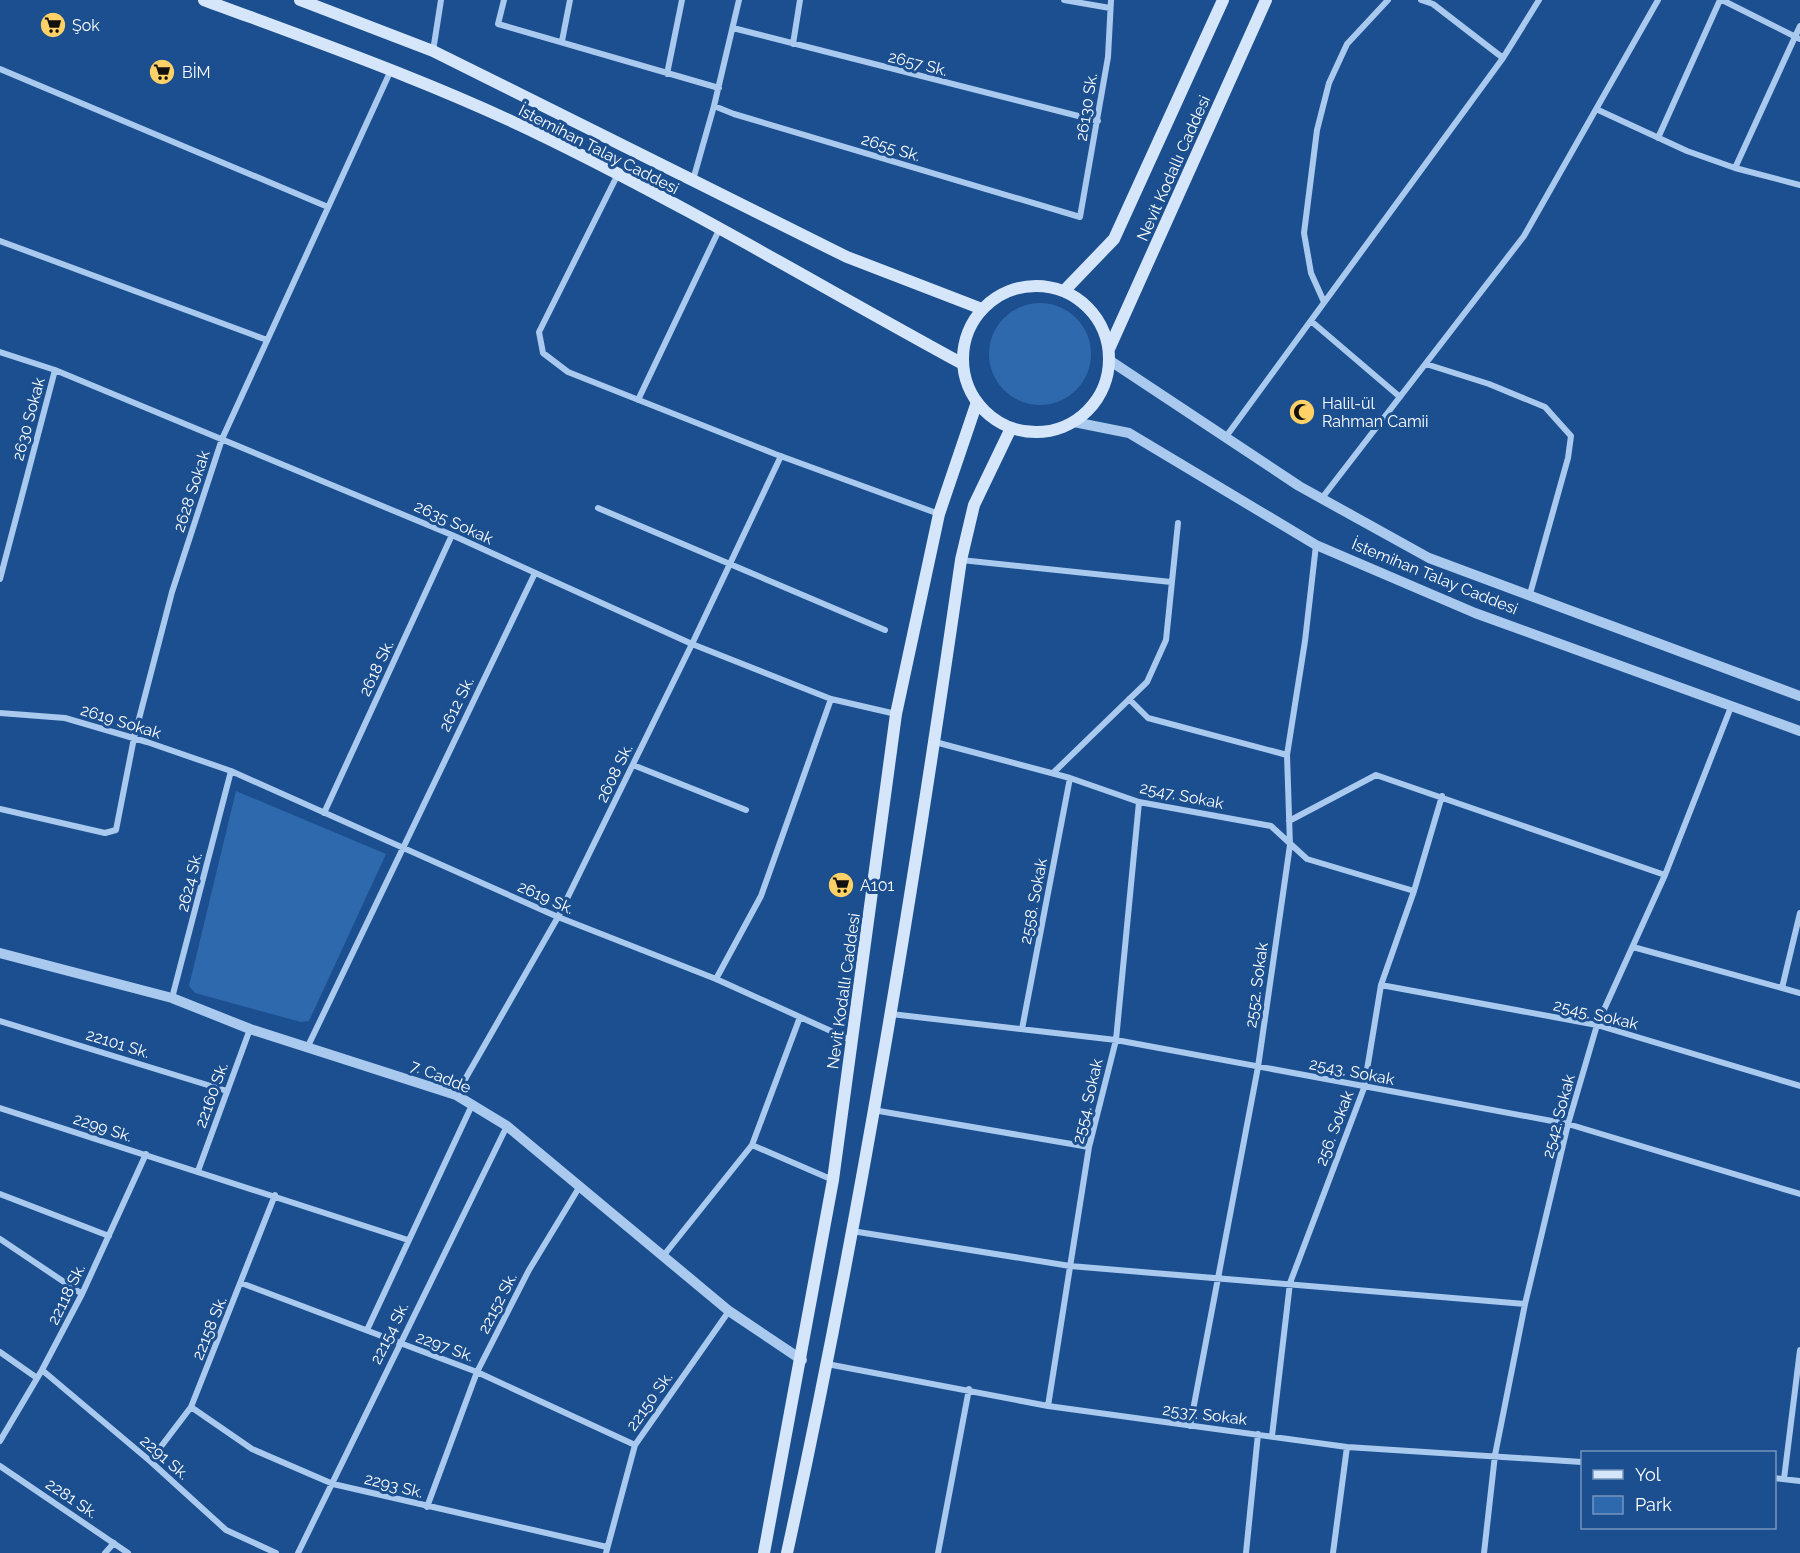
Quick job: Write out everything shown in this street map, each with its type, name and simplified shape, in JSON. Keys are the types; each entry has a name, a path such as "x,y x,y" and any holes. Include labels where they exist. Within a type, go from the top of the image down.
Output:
{"main road":[{"name":"İstemihan Talay Caddesi","path":"204,0 391,70 546,138 618,174 963,364"},
{"name":"İstemihan Talay Caddesi","path":"300,0 433,51 847,257 982,309"},
{"path":"1064,291 1114,239 1224,0"},
{"name":"Nevit Kodallı Caddesi","path":"1109,355 1266,0"},
{"path":"1022,286 1045,286 1064,291 1080,300 1094,314 1104,330 1109,355 1109,370 1102,391 1090,409 1074,422 1054,430 1032,432 1011,428 993,418 977,402 967,384 963,364 964,344 971,325 982,309 1000,295 1022,286"},
{"name":"Nevit Kodallı Caddesi","path":"764,1553 833,1180 896,714 939,514 977,402"},
{"path":"787,1551 827,1364 891,1014 935,742 961,560 974,505 1011,428"}],"street":[{"path":"433,51 441,0"},
{"path":"504,0 498,24 719,88"},
{"path":"562,42 570,0"},
{"path":"667,74 682,0"},
{"path":"693,180 719,88 739,0"},
{"path":"793,44 800,0"},
{"path":"1064,0 1110,8"},
{"name":"26130 Sk.","path":"1080,218 1108,57 1111,0"},
{"path":"1324,302 1311,273 1305,233 1317,130 1329,83 1347,44 1388,0"},
{"path":"1421,0 1433,4 1503,58"},
{"path":"1225,438 1503,58 1539,0"},
{"path":"1322,498 1524,236 1658,0"},
{"path":"1658,138 1721,0 1797,38"},
{"path":"1735,168 1797,38 1800,26"},
{"name":"2657 Sk.","path":"733,28 1098,121"},
{"path":"0,69 328,207"},
{"name":"2628 Sokak","path":"0,809 105,833 116,830 134,738 172,592 222,439 391,70"},
{"name":"2655 Sk.","path":"714,106 1080,218"},
{"path":"1596,109 1658,138 1735,168 1800,184"},
{"path":"618,174 539,332 543,353 568,372 781,456 939,514"},
{"path":"638,400 719,230"},
{"path":"0,241 267,340"},
{"path":"1311,321 1400,397"},
{"name":"2635 Sokak","path":"0,352 55,370 452,535 692,644 831,699 896,714"},
{"name":"İstemihan Talay Caddesi","path":"1109,355 1225,438 1322,498 1429,558 1800,696"},
{"path":"1426,364 1489,384 1545,407 1571,436 1568,458 1530,594"},
{"name":"2630 Sokak","path":"0,579 55,370"},
{"name":"İstemihan Talay Caddesi","path":"1074,422 1129,433 1316,544 1475,613 1800,731"},
{"name":"2608 Sk.","path":"456,1095 558,917 781,456"},
{"path":"598,508 885,630"},
{"path":"1053,773 1147,682 1166,640 1178,523"},
{"name":"2618 Sk.","path":"324,813 452,535"},
{"name":"2552. Sokak","path":"1190,1426 1258,1067 1290,845 1287,755 1305,641 1316,544"},
{"path":"961,560 1171,582"},
{"name":"2612 Sk.","path":"308,1046 535,573"},
{"path":"716,979 761,896 831,699"},
{"path":"1129,699 1148,718 1287,755"},
{"name":"2542. Sokak","path":"1484,1553 1495,1455 1525,1304 1568,1124 1597,1025 1665,874 1731,707"},
{"name":"2619 Sokak","path":"0,713 64,718 134,738 231,771"},
{"name":"2547. Sokak","path":"935,742 1053,773 1139,802 1271,826 1307,859 1414,891"},
{"path":"633,765 746,810"},
{"name":"2619 Sk.","path":"231,771 558,917 716,979 853,1041"},
{"name":"2624 Sk.","path":"172,999 231,771"},
{"path":"1289,821 1376,775 1665,874"},
{"name":"2558. Sokak","path":"1022,1029 1070,778"},
{"name":"256. Sokak","path":"1272,1436 1290,1283 1364,1088 1381,985 1414,891 1442,796"},
{"name":"2554. Sokak","path":"1048,1406 1089,1147 1116,1040 1139,802"},
{"path":"1782,988 1800,913"},
{"path":"1633,946 1800,993"},
{"name":"7. Cadde","path":"0,953 172,999 250,1029 456,1095 507,1126 729,1311 801,1360"},
{"name":"2545. Sokak","path":"1381,985 1597,1025 1800,1086"},
{"name":"2543. Sokak","path":"891,1014 1116,1040 1364,1088 1568,1124 1800,1194"},
{"path":"664,1255 752,1145 800,1017"},
{"name":"22101 Sk.","path":"0,1021 227,1091"},
{"name":"22160 Sk.","path":"198,1171 250,1029"},
{"path":"367,1330 472,1105"},
{"name":"2299 Sk.","path":"0,1108 408,1240"},
{"path":"872,1110 1089,1147"},
{"name":"22154 Sk.","path":"298,1553 507,1126"},
{"path":"752,1145 833,1180"},
{"name":"22118 Sk.","path":"0,1441 42,1370 82,1294 146,1154"},
{"name":"22152 Sk.","path":"427,1507 477,1372 529,1270 580,1186"},
{"path":"0,1194 109,1236"},
{"name":"22158 Sk.","path":"150,1461 191,1407 274,1195"},
{"path":"852,1231 1070,1266 1525,1304"},
{"path":"0,1239 82,1294"},
{"name":"2297 Sk.","path":"241,1283 477,1372 635,1445"},
{"name":"22150 Sk.","path":"606,1550 635,1445 729,1311"},
{"path":"1784,1479 1800,1350"},
{"path":"0,1352 37,1378"},
{"name":"2537. Sokak","path":"827,1364 969,1389 1048,1406 1347,1447 1581,1462"},
{"name":"2291 Sk.","path":"42,1370 150,1461 226,1530 276,1553"},
{"path":"938,1553 969,1389"},
{"name":"2293 Sk.","path":"191,1407 252,1449 333,1484 606,1550"},
{"path":"1246,1553 1258,1434"},
{"path":"1333,1553 1347,1447"},
{"name":"2281 Sk.","path":"0,1466 128,1553"},
{"path":"1776,1478 1800,1480"},
{"path":"105,1553 114,1543"}],"green space":[{"path":"1040,303 1069,311 1083,325 1091,354 1083,383 1069,397 1040,405 1011,397 997,383 989,354 997,325 1011,311"},
{"path":"236,791 386,854 309,1021 301,1022 195,993 189,986"}],"place":[{"name":"Şok","path":"53,25"},
{"name":"BİM","path":"162,72"},
{"name":"Halil-ül Rahman Camii","path":"1302,412"},
{"name":"A101","path":"841,885"}]}
